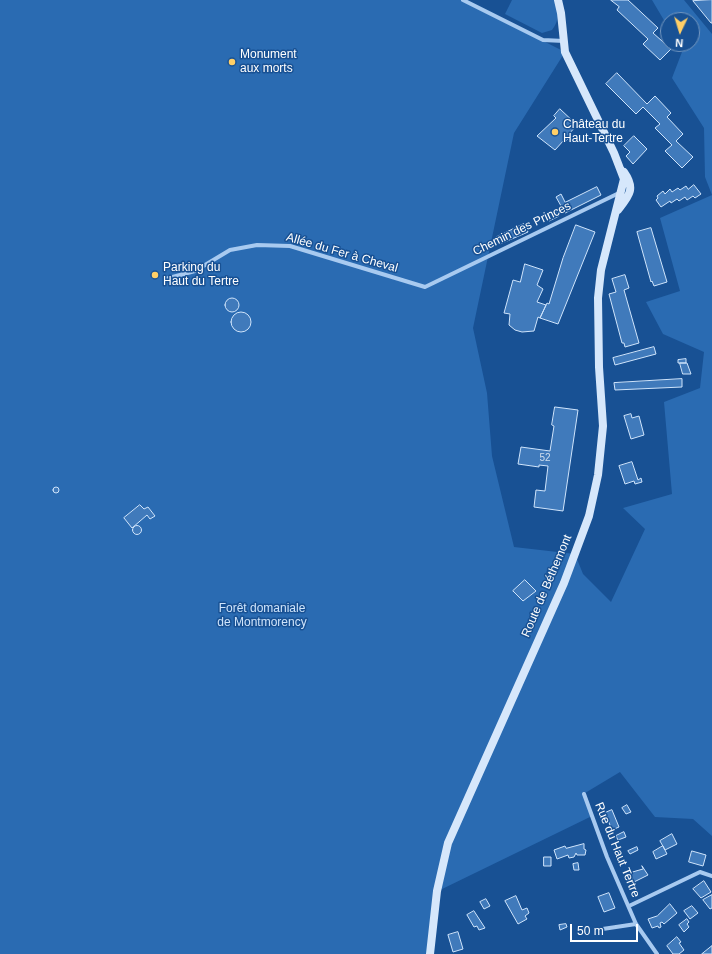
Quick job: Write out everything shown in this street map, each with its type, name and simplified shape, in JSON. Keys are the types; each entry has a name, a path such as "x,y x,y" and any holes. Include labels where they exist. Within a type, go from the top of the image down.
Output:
{"street":[{"path":"463,0 543,40 564,41"},
{"path":"558,0 561,13 565,52 622,169 631,181 622,197"},
{"name":"Route de Béthemont","path":"430,954 438,891 448,843 564,583 589,516 598,475 603,426 599,367 598,298 601,270 616,213 622,197"},
{"name":"Chemin des Princes","path":"424,287 622,197"},
{"name":"Allée du Fer à Cheval","path":"165,279 195,271 230,250 256,245 290,246 424,287"},
{"name":"Rue du Haut Tertre","path":"584,794 607,857 636,924 657,954"},
{"path":"629,906 700,872 712,876"},
{"path":"596,930 636,924"}],"green space":[{"name":"Forêt domaniale de Montmorency","path":"0,0 462,0 565,52 514,133 473,328 487,393 492,456 514,547 575,554 583,574 611,602 645,529 623,508 672,494 664,402 700,388 704,352 663,334 646,302 680,291 660,218 712,195 712,836 693,819 655,817 620,772 585,793 592,816 438,891 432,954 0,954"},
{"path":"512,0 555,0 558,16 555,26 552,30 542,33 505,14"},
{"path":"652,0 684,0 694,12 660,12 660,14"},
{"path":"700,19 712,34 712,195 705,177 704,128 672,78 682,52 700,52"}],"building":[{"path":"611,0 628,0 658,28 653,33 660,39 660,52 668,52 660,60 643,44 648,39 617,10 619,7"},
{"path":"712,0 712,23 711,23 693,1"},
{"path":"617,73 647,104 655,96 671,113 667,117 683,134 676,141 693,157 682,168 665,151 672,145 655,128 660,124 643,107 636,114 606,84"},
{"name":"Château du Haut-Tertre","path":"560,109 577,125 568,135 570,137 566,141 564,140 555,150 537,136 556,118 554,116"},
{"path":"634,136 647,149 633,164 626,156 630,152 624,146"},
{"path":"694,185 701,194 695,198 693,196 687,200 685,197 679,201 677,199 671,203 670,201 661,207 656,200 658,198 657,196 663,191 665,194 670,189 672,192 678,188 680,190 686,186 688,189"},
{"path":"597,187 601,195 565,213 556,197 561,194 565,202"},
{"path":"557,212 559,216 549,221 547,216"},
{"path":"524,224 528,232 500,244 497,237"},
{"path":"576,225 595,232 558,324 540,318 547,303 549,304 563,258"},
{"path":"651,228 667,282 654,286 652,281 651,282 637,232"},
{"path":"525,264 543,270 537,285 543,289 537,302 546,305 540,318 538,317 534,331 522,332 515,330 509,325 510,314 504,313 513,280 520,282"},
{"path":"625,275 629,288 624,290 639,343 625,347 624,343 622,343 609,294 616,292 612,279"},
{"path":"232,298 237,300 239,305 237,310 232,312 227,310 225,305 227,300"},
{"path":"241,312 248,315 251,322 248,329 241,332 234,329 231,322 234,315"},
{"path":"654,347 656,354 615,365 613,358"},
{"path":"686,359 686,363 678,363 678,360"},
{"path":"680,363 687,363 691,374 683,374"},
{"path":"682,379 682,387 615,390 614,383"},
{"path":"555,407 578,410 563,511 534,507 536,490 545,491 548,466 539,465 539,467 518,464 521,447 550,451"},
{"path":"631,414 632,418 639,416 644,435 631,439 624,416"},
{"path":"632,462 638,480 641,478 642,482 635,484 634,481 625,484 619,466"},
{"path":"56,487 59,490 56,493 53,490"},
{"path":"140,505 144,509 148,507 155,516 150,519 147,515 132,528 124,518"},
{"path":"135,526 139,526 141,530 139,534 135,534 133,532 133,528"},
{"path":"525,580 536,591 523,601 513,591"},
{"path":"627,805 631,812 626,814 622,808"},
{"path":"612,810 619,827 612,830 605,813"},
{"path":"624,832 626,837 618,840 616,836"},
{"path":"672,834 677,844 665,850 660,841"},
{"path":"584,844 584,849 586,850 585,855 577,855 576,853 574,857 569,858 568,855 557,859 554,850 565,846 566,848"},
{"path":"663,846 667,854 656,859 653,852"},
{"path":"637,847 638,850 630,854 628,851"},
{"path":"692,851 706,855 703,866 689,862"},
{"path":"544,857 551,857 551,866 544,866"},
{"path":"578,863 579,870 574,870 573,864"},
{"path":"642,866 648,875 634,882 629,873 643,869"},
{"path":"704,881 711,892 701,898 693,889"},
{"path":"609,893 615,908 604,912 598,897"},
{"path":"712,895 712,908 710,909 703,900"},
{"path":"516,896 522,910 527,908 529,913 525,916 527,919 518,924 505,901"},
{"path":"486,899 490,906 484,909 480,902"},
{"path":"670,904 677,913 664,924 662,922 660,923 661,927 659,928 658,926 652,928 648,919 657,916"},
{"path":"692,906 698,913 690,919 684,911"},
{"path":"474,911 485,928 479,930 477,926 474,927 467,915"},
{"path":"687,919 689,922 687,924 689,927 684,932 679,925"},
{"path":"566,924 567,927 560,930 559,925"},
{"path":"458,932 463,949 453,952 448,935"},
{"path":"677,937 684,950 679,954 673,954 667,946"},
{"path":"712,946 712,954 702,954"}],"place":[{"name":"Monument aux morts","path":"232,62"},
{"name":"Château du Haut-Tertre","path":"555,132"},
{"name":"Parking du Haut du Tertre","path":"155,275"}]}
